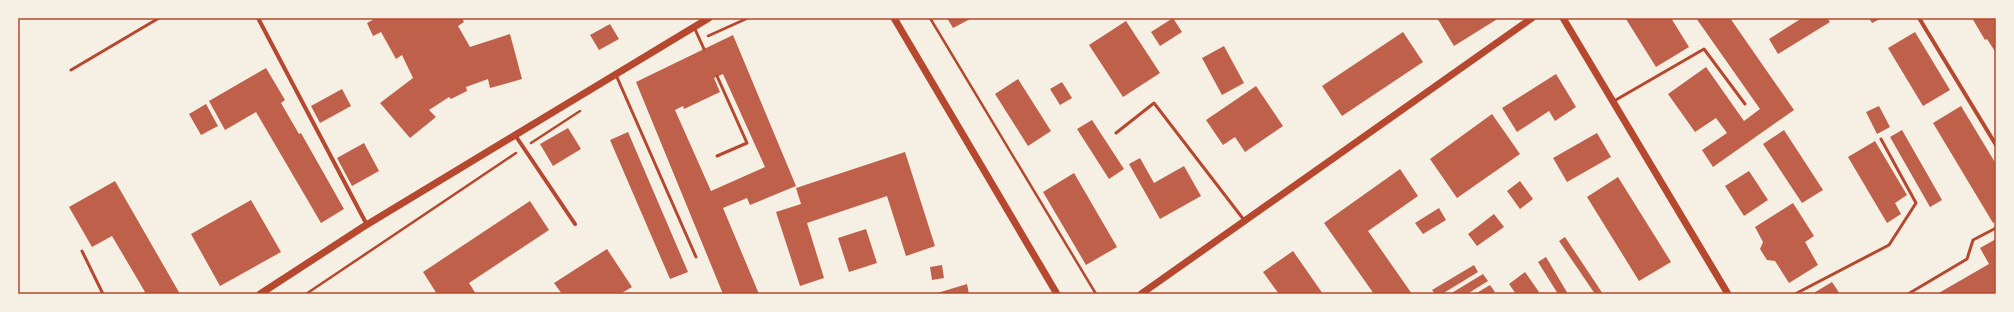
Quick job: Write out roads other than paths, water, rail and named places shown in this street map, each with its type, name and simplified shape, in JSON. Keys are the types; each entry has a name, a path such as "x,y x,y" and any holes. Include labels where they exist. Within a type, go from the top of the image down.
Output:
{"street":[{"path":"258,18 367,225"},
{"path":"260,294 367,225 709,18"},
{"path":"894,18 1057,294"},
{"path":"1141,294 1532,18"},
{"path":"1563,18 1728,294"},
{"path":"1919,18 1996,145"},
{"path":"515,135 575,224"}],"lane":[{"path":"71,70 159,18"},
{"path":"694,27 704,49"},
{"path":"1613,102 1704,49 1745,104"},
{"path":"616,74 696,257"},
{"path":"717,76 747,143 717,156"},
{"path":"1116,133 1154,103 1245,221"},
{"path":"1795,294 1889,245 1916,203 1881,139"},
{"path":"1908,294 1967,259 1973,240 1996,228"},
{"path":"82,250 103,294"}]}
